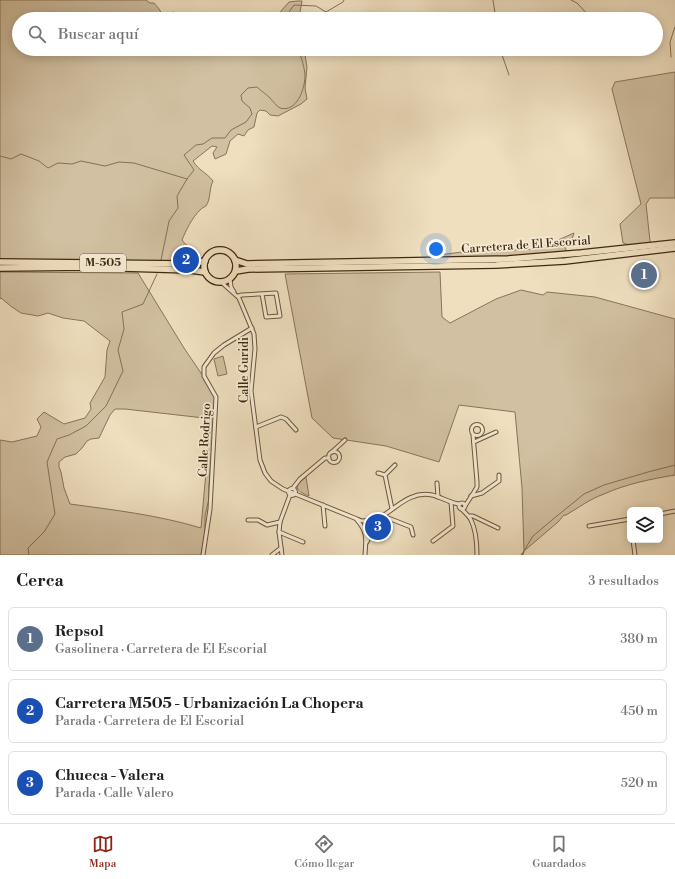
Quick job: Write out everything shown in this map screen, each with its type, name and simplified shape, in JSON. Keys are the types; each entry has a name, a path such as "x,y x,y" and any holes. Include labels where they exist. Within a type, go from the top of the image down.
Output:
{"highway":[{"name":"Carretera de El Escorial","path":"235,260 247,264 508,259 675,243"},
{"name":"Carretera de El Escorial","path":"236,271 248,269 496,265 565,261 675,248"},
{"name":"M-505","path":"0,262 192,264 205,261 207,256 217,250 228,252 235,260"},
{"path":"221,282 230,279 233,276 236,271 235,260"},
{"path":"205,261 205,272"},
{"name":"M-505","path":"0,268 190,270 205,272 211,280 221,282"}],"street":[{"path":"230,279 231,287 235,294"},
{"path":"221,282 238,296 262,294 276,293 280,316 266,317 262,294"},
{"name":"Calle Guridi","path":"238,296 254,334 251,391 260,460 265,473 277,486 365,521"},
{"name":"Calle Rodrigo","path":"203,555 210,509 216,397 204,376 204,367 214,353 252,328"},
{"path":"256,427 281,417 286,419 296,430"},
{"path":"474,442 496,432"},
{"path":"462,506 471,497 477,482 474,435"},
{"path":"329,458 330,454 346,440"},
{"path":"329,458 332,462 336,462 339,459 336,452 332,452"},
{"path":"290,496 288,494 289,489 293,488 300,479 325,458 329,458"},
{"path":"385,475 395,465"},
{"path":"378,473 385,475"},
{"path":"385,475 392,509"},
{"path":"471,497 482,493 500,481 499,475"},
{"path":"437,483 438,497"},
{"path":"282,555 279,532 280,522 290,496 295,493 293,488"},
{"path":"369,555 365,554 366,543 363,526 365,521 373,521 383,516 413,496 430,495 462,506 472,521 477,555"},
{"path":"432,541 453,526 453,503"},
{"path":"323,505 325,526"},
{"path":"663,513 675,511"},
{"path":"467,515 498,528"},
{"path":"366,543 371,532 383,516"},
{"path":"383,516 411,527 413,535"},
{"name":"Calle Guridi","path":"357,519 363,526"},
{"path":"248,520 258,520 267,525 280,522"},
{"path":"589,526 627,520"},
{"path":"373,521 376,526"},
{"path":"365,531 371,532"},
{"path":"279,532 303,542"},
{"path":"633,543 635,555"},
{"path":"272,555 281,548"}],"shaded area":[{"path":"0,0 146,0 150,3 154,3 160,12 12,12 12,56 305,56 307,67 305,88 307,99 301,104 278,116 270,115 266,111 260,110 257,113 254,127 248,130 244,136 238,134 230,141 226,154 215,159 213,153 217,147 212,146 193,161 213,181 208,203 194,217 182,240 194,252 194,256 178,256 178,264 0,262"},
{"path":"302,1 300,12 281,12 289,2"},
{"path":"675,72 675,198 650,198 646,204 650,241 653,245 629,245 623,243 620,224 641,204 612,89 615,82"},
{"path":"574,233 572,239 564,242 567,251 508,259 431,261 431,256 462,252 538,249"},
{"path":"0,272 138,273 215,397 209,499 205,516 205,532 201,555 0,555 0,440 12,442 37,436 41,427 37,419 44,412 64,424 85,418 91,409 90,403 105,377 107,350 110,341 84,321 63,318 48,313 38,316 21,313 1,298 0,299","holes":["115,409 204,418 210,427 201,528 152,516 70,504 64,488 59,462 65,457 76,454 87,441 99,438 110,415"]},
{"path":"440,272 442,317 450,323 496,299 521,290 543,295 547,292 595,297 675,319 675,475 648,480 612,490 594,498 564,515 524,551 522,488 515,412 459,405 439,462 386,446 333,438 312,418 285,274"},
{"path":"223,356 227,374 218,376 214,359"},
{"path":"306,477 309,496 297,488 299,483"}],"waterway":[{"path":"326,12 344,0"},
{"path":"493,0 495,12"},
{"path":"571,0 577,3 585,12"},
{"path":"289,12 294,5 316,6 326,12"},
{"path":"671,57 670,42 675,27"},
{"path":"161,260 169,221 178,208 177,196 194,170 184,155 196,145 203,144 212,138 225,138 231,130 246,122 252,114 250,108 242,101 241,95 248,88 257,87 280,108 286,109 291,107 302,93 305,81 303,62 301,56"},
{"path":"502,56 509,75"},
{"path":"0,156 11,159 21,154 39,161 48,168 58,163 72,164 81,161 105,166 119,162 134,163 187,179"},
{"path":"29,555 28,548 44,532 55,514 47,462 57,439 69,435 86,426 106,406 123,371 118,350 124,329 122,312 143,304 157,274"},
{"path":"522,555 533,536 584,494 604,485 675,465"}],"place":[{"name":"Carretera M505 - Urbanización La Chopera","path":"186,260"},
{"name":"Repsol","path":"644,275"},
{"name":"Chueca - Valera","path":"378,527"}]}
